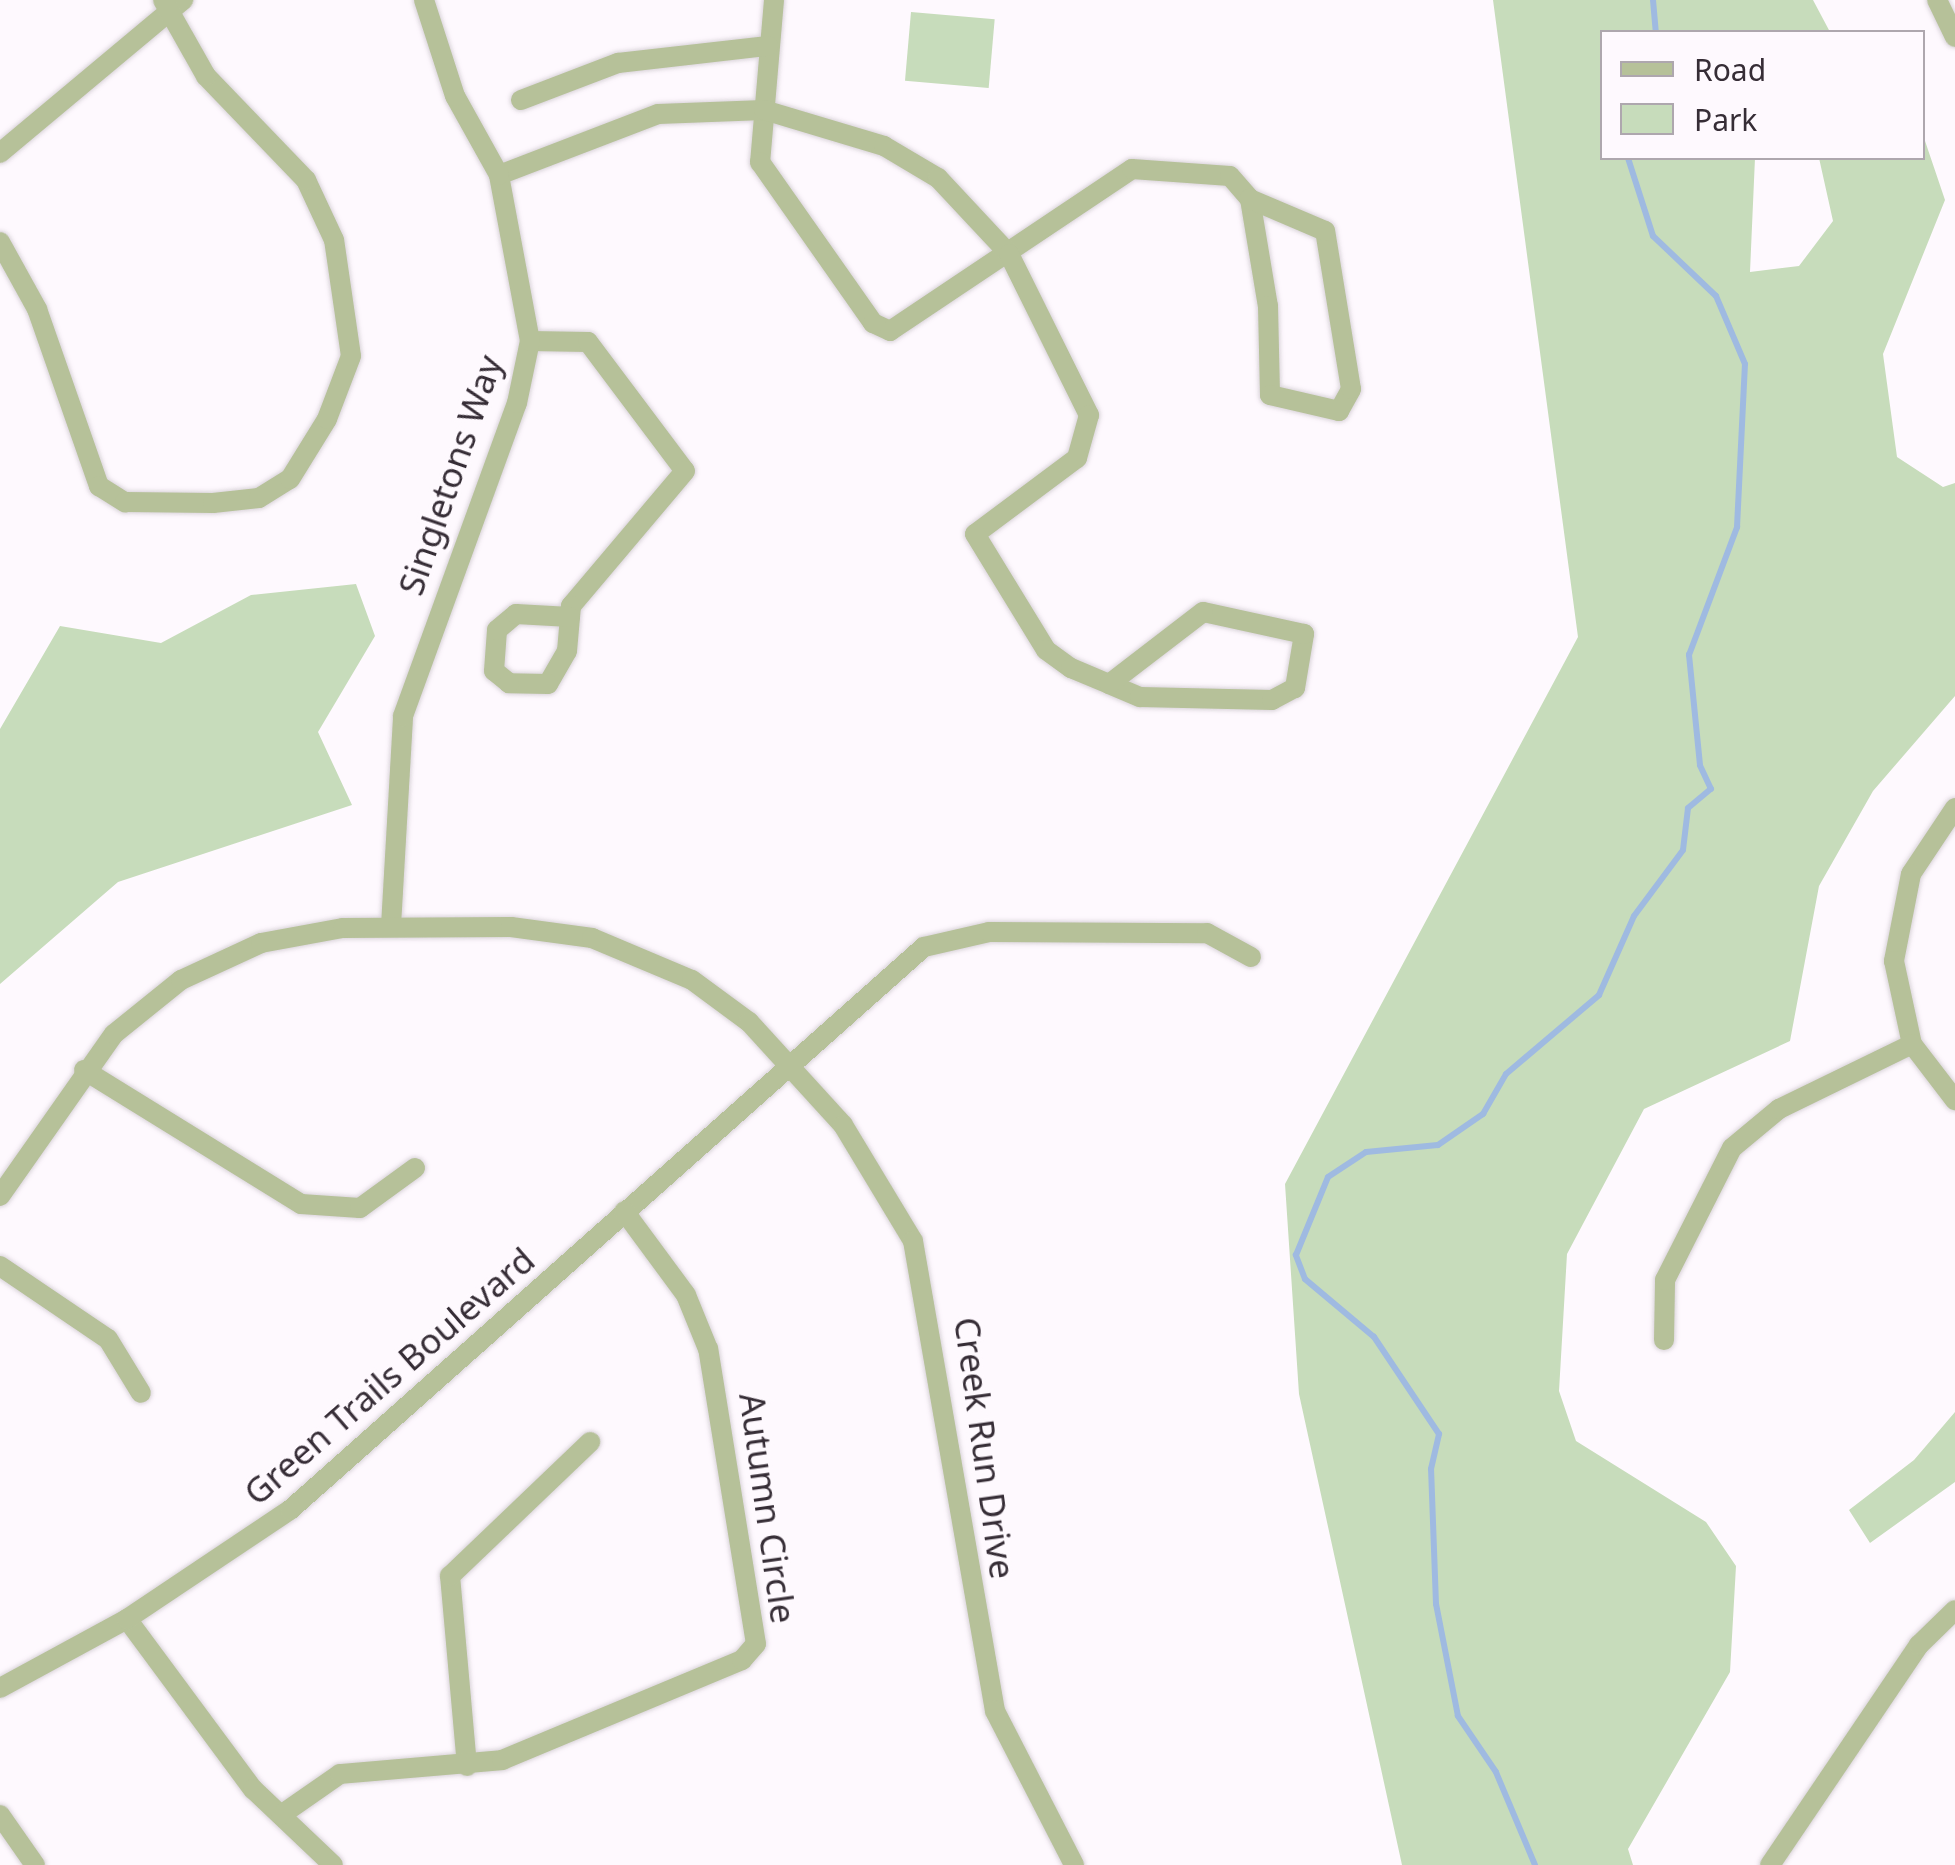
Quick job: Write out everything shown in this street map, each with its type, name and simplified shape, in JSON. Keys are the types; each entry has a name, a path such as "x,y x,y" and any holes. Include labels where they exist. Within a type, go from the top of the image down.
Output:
{"street":[{"name":"Singletons Way","path":"391,926 404,716 516,403 530,341 499,176 456,96 424,0"},
{"path":"774,0 764,110 765,175 873,323 903,330 1132,169 1230,176 1250,199 1326,230 1351,389 1339,412 1270,395 1268,306 1250,199"},
{"path":"1936,0 1955,38"},
{"path":"0,153 168,2 206,76 306,180 334,240 351,356 327,419 290,479 259,498 213,504 126,502 99,486 37,308 0,242"},
{"path":"522,100 618,64 768,46"},
{"path":"499,176 658,114 764,110 884,146 985,218 1009,254 1090,415 1077,458 975,534 1046,650 1109,684 1140,696 1285,697 1304,634 1203,612 1109,684"},
{"path":"530,341 588,342 685,471 590,580 570,617 567,651 548,684 508,682 494,670 497,630 516,614 570,617"},
{"path":"1955,808 1919,857 1898,915 1898,996 1912,1044 1955,1100"},
{"name":"Creek Run Drive","path":"0,1196 84,1070 146,1005 220,959 303,933 391,926 558,931 624,948 711,992 785,1065 868,1157 913,1241 992,1698 1020,1771 1074,1865"},
{"name":"Green Trails Boulevard","path":"0,1688 127,1620 290,1510 898,962 952,936 1207,933 1251,957"},
{"path":"1664,1340 1665,1280 1732,1148 1779,1109 1912,1044"},
{"path":"84,1070 302,1204 360,1208 415,1168"},
{"name":"Autumn Circle","path":"281,1815 340,1774 467,1766 742,1660 756,1644 708,1348 686,1296 624,1212"},
{"path":"0,1266 108,1339 141,1393"},
{"path":"467,1766 450,1576 590,1442"},
{"path":"1770,1865 1920,1644 1955,1610"},
{"path":"127,1620 281,1815 333,1865"},
{"path":"0,1815 35,1865"}],"green space":[{"path":"1493,0 1813,0 1829,30 1600,30 1600,160 1755,160 1750,272 1799,266 1833,221 1819,160 1925,160 1925,141 1945,200 1883,354 1897,457 1943,487 1955,483 1955,696 1873,791 1819,886 1790,1041 1644,1109 1567,1254 1559,1391 1576,1441 1706,1522 1736,1566 1730,1672 1628,1849 1633,1865 1402,1865 1299,1394 1285,1184 1578,637"},
{"path":"911,12 995,19 989,88 905,81"},
{"path":"356,584 375,636 318,732 352,805 118,882 0,984 0,729 60,626 161,643 251,595"},
{"path":"1955,1412 1955,1482 1870,1543 1849,1510 1914,1460"}],"waterway":[{"path":"1653,0 1656,30"},
{"path":"1535,1865 1496,1772 1458,1716 1436,1604 1431,1469 1439,1434 1374,1337 1305,1279 1296,1255 1328,1177 1366,1152 1438,1145 1483,1114 1506,1074 1599,995 1634,916 1683,850 1688,808 1711,789 1700,765 1689,655 1737,527 1745,364 1716,296 1653,236 1629,160"}]}
